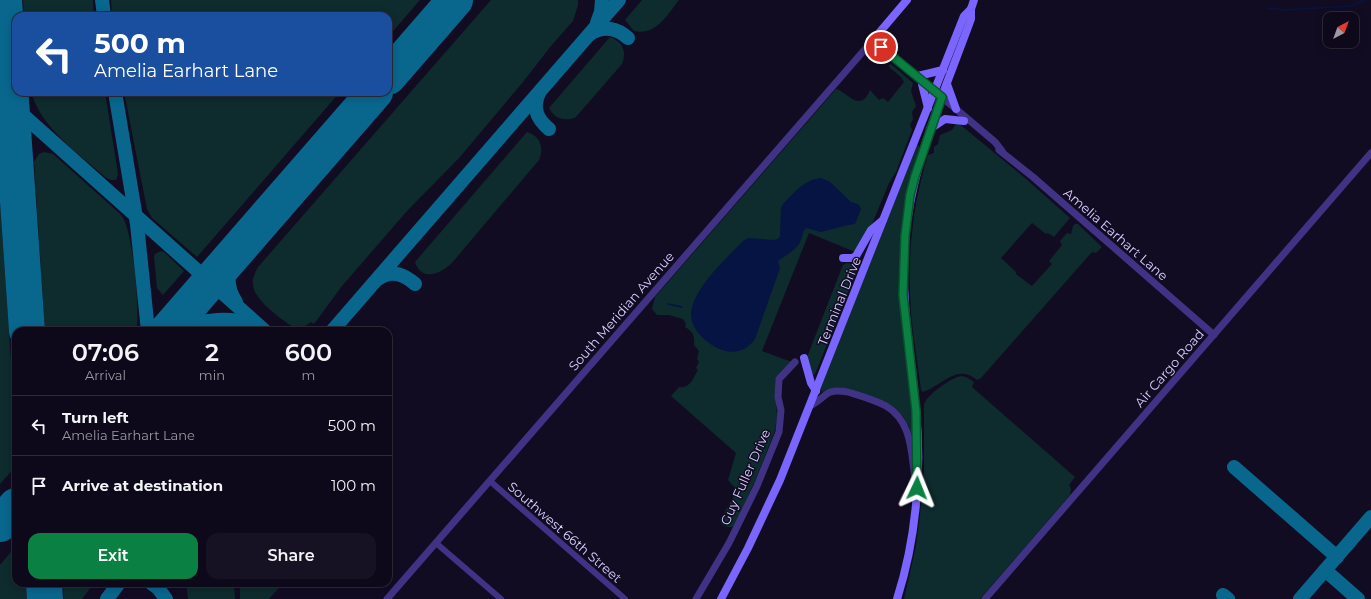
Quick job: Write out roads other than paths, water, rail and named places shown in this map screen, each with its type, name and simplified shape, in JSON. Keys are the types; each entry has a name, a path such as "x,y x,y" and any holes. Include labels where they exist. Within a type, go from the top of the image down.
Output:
{"main road":[{"path":"873,40 907,0"},
{"name":"Terminal Drive","path":"897,599 910,548 917,488 916,411 904,313 904,256 907,217 910,195 930,129 971,19 971,9 974,0"},
{"name":"Terminal Drive","path":"721,599 769,505 885,218 964,16 971,9"},
{"path":"918,76 943,70"},
{"path":"922,84 928,108"},
{"path":"947,84 956,108"},
{"path":"930,129 945,119 964,121"},
{"path":"842,258 852,258 856,256 871,230 885,218"},
{"path":"804,358 811,383 816,391"}],"street":[{"name":"Amelia Earhart Lane","path":"873,40 902,65 918,76 934,93"},
{"name":"South Meridian Avenue","path":"387,599 873,40"},
{"name":"Amelia Earhart Lane","path":"902,65 905,70 922,84 956,108 995,142 1002,151 1214,335"},
{"name":"Amelia Earhart Lane","path":"942,99 992,146 1002,151"},
{"name":"Air Cargo Road","path":"985,599 1371,153"},
{"name":"Guy Fuller Drive","path":"696,599 729,543 757,486 779,432 781,410 778,396 779,379 794,362"},
{"path":"810,406 817,403 825,394 835,391 842,391 886,406 898,416 909,435 917,488"},
{"name":"Southwest 66th Street","path":"490,481 625,599"},
{"path":"436,543 501,599"}],"waterway":[{"path":"1268,8 1284,10 1351,6 1365,0"},
{"path":"668,304 682,307"}]}
